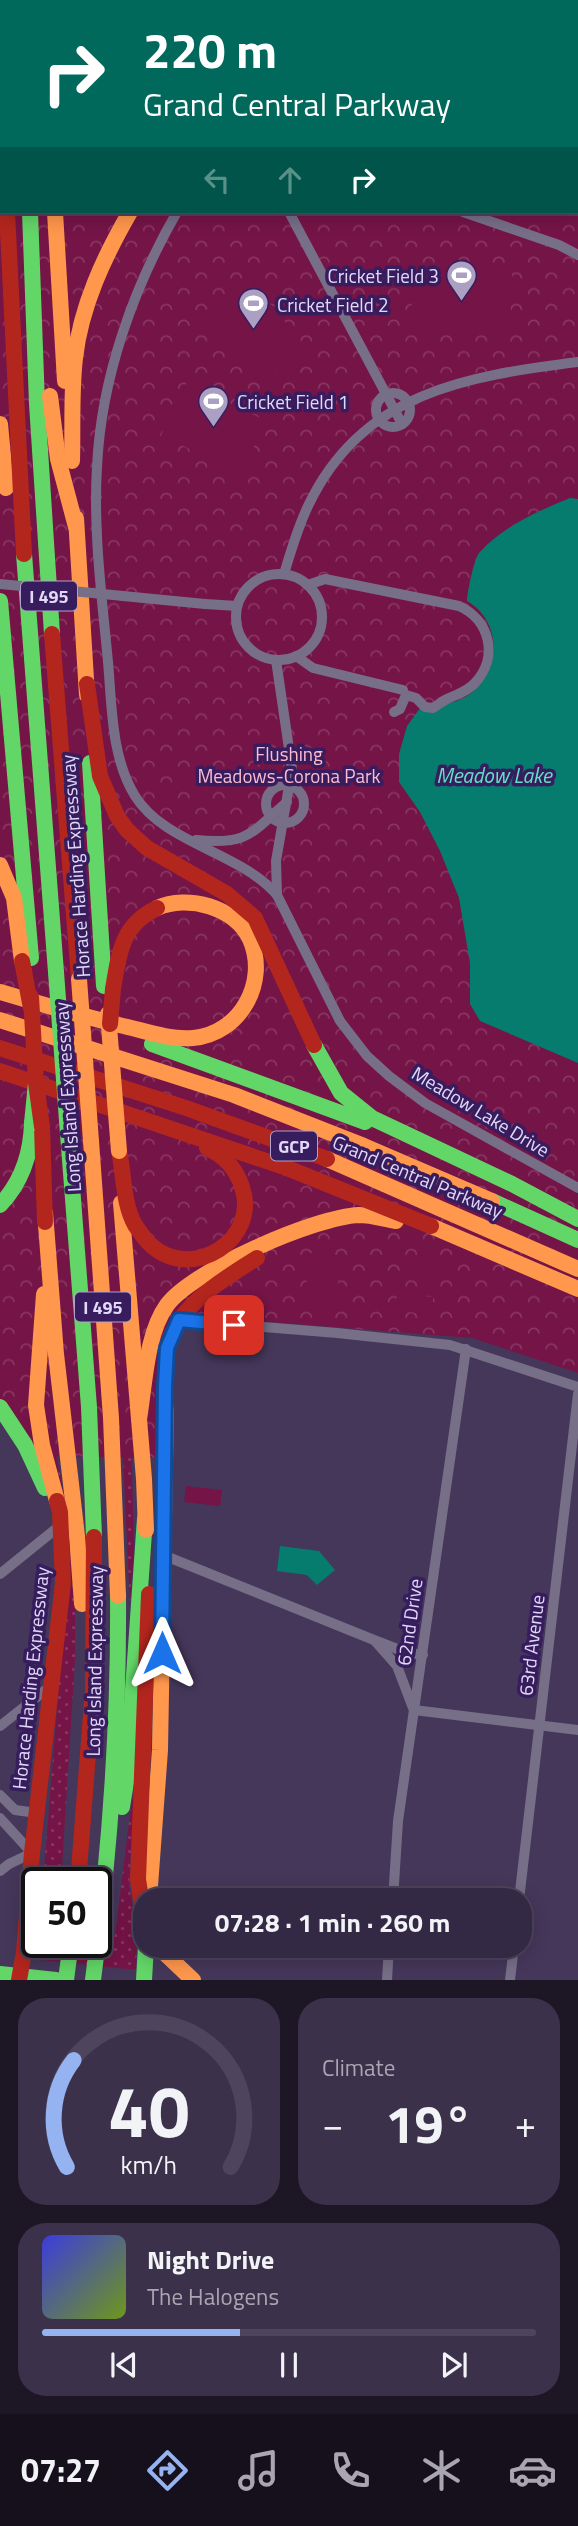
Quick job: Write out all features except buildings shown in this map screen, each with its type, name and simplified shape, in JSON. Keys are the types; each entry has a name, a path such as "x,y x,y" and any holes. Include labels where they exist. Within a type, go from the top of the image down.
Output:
{"main road":[{"name":"Long Island Expressway","path":"8,214 20,502 92,1460 96,1608 79,1867"},
{"name":"Horace Harding Expressway","path":"55,214 108,988"},
{"path":"72,461 74,375 80,327 101,266 129,214"},
{"name":"Long Island Expressway","path":"30,215 39,455 112,1425 117,1548 115,1736 106,1867"},
{"path":"30,215 44,301 55,442 62,481 76,527"},
{"path":"0,424 20,645 37,724"},
{"path":"0,601 27,963 41,1086 37,1125 23,1171 14,1190 0,1205"},
{"path":"87,684 100,776 105,792 122,823 147,848 227,894 249,912 263,933 335,1086 364,1112 415,1140"},
{"path":"0,865 14,898 27,963"},
{"path":"85,1018 170,1038 193,1038 221,1030 242,1012 250,996 256,970 252,944 238,923 218,908 193,900 166,903 141,916 123,938 108,988 110,1024 119,1151 121,1199 149,1571 139,1888"},
{"path":"0,992 85,1018 415,1140 495,1176 578,1219"},
{"name":"Grand Central Parkway","path":"0,1020 172,1074 295,1118 415,1166 578,1240"},
{"name":"Grand Central Parkway","path":"0,1048 176,1104 289,1144 578,1269"},
{"path":"0,1071 203,1138 330,1184 578,1289"},
{"path":"0,1080 41,1086"},
{"path":"119,1151 131,1216 144,1238 158,1251 176,1259 204,1259 223,1249 237,1234 245,1216 246,1198 242,1181 232,1166 212,1150 130,1116"},
{"name":"Horace Harding Expressway","path":"19,1978 63,1583 60,1512 42,1446 36,1405 43,1303 45,1212 37,1125"},
{"path":"45,1212 56,1354 77,1536 82,1611 92,1682"},
{"path":"139,1419 153,1332 161,1314 192,1281 279,1237 323,1220 348,1216 380,1217 484,1251"},
{"path":"150,1888 161,1738 166,1359 170,1338 179,1320 193,1303 227,1277 323,1220"},
{"name":"Horace Harding Expressway","path":"3,1417 38,1471 63,1547"},
{"path":"111,1867 128,1776 145,1518"},
{"path":"66,1980 69,1958"},
{"name":"Long Island Expressway","path":"93,1980 96,1958"},
{"path":"144,1980 145,1958"},
{"path":"170,1958 193,1980"},
{"path":"0,1974 56,1980"}],"street":[{"name":"Meadow Lake Drive","path":"176,214 160,241 128,317 111,379 100,434 96,512 114,724 125,777 136,798 162,824 251,874 276,895 340,1021 367,1056 389,1076 425,1103 578,1188"},
{"path":"290,214 402,424"},
{"path":"469,214 559,245 578,255"},
{"path":"284,574 308,505 321,481 340,456 378,419 434,390 468,379 578,362"},
{"path":"396,393 407,402 409,414 402,424 390,426 378,419 377,403 386,395 396,393"},
{"path":"284,574 308,585 321,607 321,620 312,644 296,656 276,660 262,657 244,642 238,631 237,607 249,585 260,578 284,574"},
{"path":"308,585 326,579 459,606 484,626 489,654 482,674 475,683 433,708 425,707 416,698 405,695 400,709 394,712"},
{"path":"0,584 237,607"},
{"path":"296,656 313,668 404,690"},
{"path":"276,660 292,769 276,862 276,895"},
{"path":"290,785 301,793 304,806 295,820 284,823 270,817 266,808 268,795 277,786 290,785"},
{"path":"191,839 222,843 241,840 257,831 288,803"},
{"path":"179,1320 337,1333 466,1349 578,1387"},
{"name":"62nd Drive","path":"394,1888 398,1821 466,1349"},
{"name":"63rd Avenue","path":"520,1888 578,1394"},
{"path":"0,1574 57,1528"},
{"path":"163,1555 405,1652 423,1655"},
{"path":"374,1640 397,1667 414,1710 578,1730"},
{"path":"0,1726 52,1685"},
{"path":"0,1795 15,1810"},
{"path":"0,1871 32,1853 0,1818 15,1810 37,1813"},
{"path":"387,1980 388,1958"},
{"path":"510,1980 513,1958"}],"green space":[{"name":"Flushing Meadows-Corona Park","path":"0,214 578,214 578,1373 472,1338 181,1315 165,1386 164,1458 35,1456 0,1400"},
{"name":"Cricket Field 3","path":"413,268 512,271 510,336 411,333"},
{"name":"Cricket Field 2","path":"247,276 306,347 262,385 202,314"},
{"name":"Cricket Field 1","path":"187,382 266,421 241,474 161,435"},
{"path":"309,1253 340,1256 336,1304 305,1302"},
{"path":"420,1255 452,1257 451,1278 418,1275"},
{"path":"115,1293 131,1435 134,1551 130,1604"},
{"path":"397,1294 433,1297 432,1314 396,1311"},
{"path":"50,1422 64,1495 75,1580 75,1659 62,1867 44,1867 59,1683 71,1578 44,1439"},
{"path":"186,1486 222,1490 220,1506 184,1502"},
{"path":"132,1798 129,1886 133,1907 133,1958 136,1958 136,1970 32,1959 112,1958 112,1936 115,1936"}],"water":[{"name":"Meadow Lake","path":"570,498 578,499 578,1063 480,1021 470,1004 470,963 459,898 440,851 420,812 399,782 399,754 407,726 420,708 450,703 467,696 487,675 492,662 494,648 487,622 479,610 467,601 477,556 509,528"},
{"path":"280,1546 319,1551 335,1570 317,1585 307,1575 277,1571"}],"traffic: fast":[{"path":"30,214 37,404 52,634"},
{"path":"24,554 56,972"},
{"path":"0,601 31,958"},
{"path":"90,763 104,986"},
{"path":"56,972 68,1134"},
{"path":"152,1044 365,1122"},
{"path":"314,1045 341,1093 372,1118 512,1184 578,1219"},
{"path":"32,1123 36,1083"},
{"path":"0,1205 14,1187 24,1167 30,1146 32,1123"},
{"path":"68,1134 89,1407 94,1537"},
{"path":"492,1201 578,1240"},
{"path":"0,1407 25,1445 45,1488"},
{"path":"122,1807 127,1776 145,1518"},
{"path":"93,1980 112,1788 118,1596"},
{"path":"66,1980 69,1958"},
{"path":"144,1980 145,1958"},
{"path":"0,1974 56,1980"}],"traffic: slow":[{"path":"55,214 65,381"},
{"path":"72,461 73,384 82,320 95,282 129,214"},
{"path":"50,396 58,459 76,527"},
{"path":"0,424 6,488"},
{"path":"76,518 87,695"},
{"path":"0,865 14,898 22,961"},
{"path":"0,992 164,1036 193,1038 224,1027 237,1016 253,988 255,955 250,939 233,919 209,906 182,902 157,908"},
{"path":"79,979 91,1141"},
{"path":"108,1014 119,1151"},
{"path":"0,1020 234,1095 364,1146 492,1201"},
{"path":"91,1141 111,1418 118,1596"},
{"path":"327,1159 578,1269"},
{"path":"121,1203 146,1530"},
{"path":"45,1212 56,1354 82,1604"},
{"path":"139,1419 150,1345 160,1317 181,1291 202,1276 256,1248 314,1225 359,1215 396,1221"},
{"path":"431,1226 578,1289"},
{"path":"44,1294 36,1405 42,1445 57,1501"},
{"path":"150,1888 160,1750 166,1405"},
{"path":"170,1958 193,1980"}],"traffic: jam":[{"path":"7,214 24,554"},
{"path":"52,634 79,979"},
{"path":"87,684 100,776 117,816 127,830 147,848 227,894 255,918 314,1045"},
{"path":"113,989 120,952 129,932 145,915 157,908"},
{"path":"22,961 31,1008"},
{"path":"110,1024 113,989"},
{"path":"31,997 36,1083 42,1127"},
{"path":"0,1048 186,1108 327,1159"},
{"path":"0,1071 287,1168 431,1226"},
{"path":"42,1127 45,1222"},
{"path":"119,1151 126,1198 135,1225 152,1246 168,1256 186,1259 203,1257 219,1250 232,1238 241,1223 245,1206 237,1174 224,1159 207,1148"},
{"path":"166,1405 167,1350 179,1321 202,1296 257,1258"},
{"path":"19,1980 63,1583 60,1512 57,1501"},
{"path":"79,1867 93,1689 94,1537"},
{"path":"139,1888 149,1594"}],"place":[{"name":"Cricket Field 3","path":"462,302"},
{"name":"Cricket Field 2","path":"254,331"},
{"name":"Cricket Field 1","path":"214,428"}],"route":[{"path":"162,1653 167,1348 179,1320 234,1325"}]}
